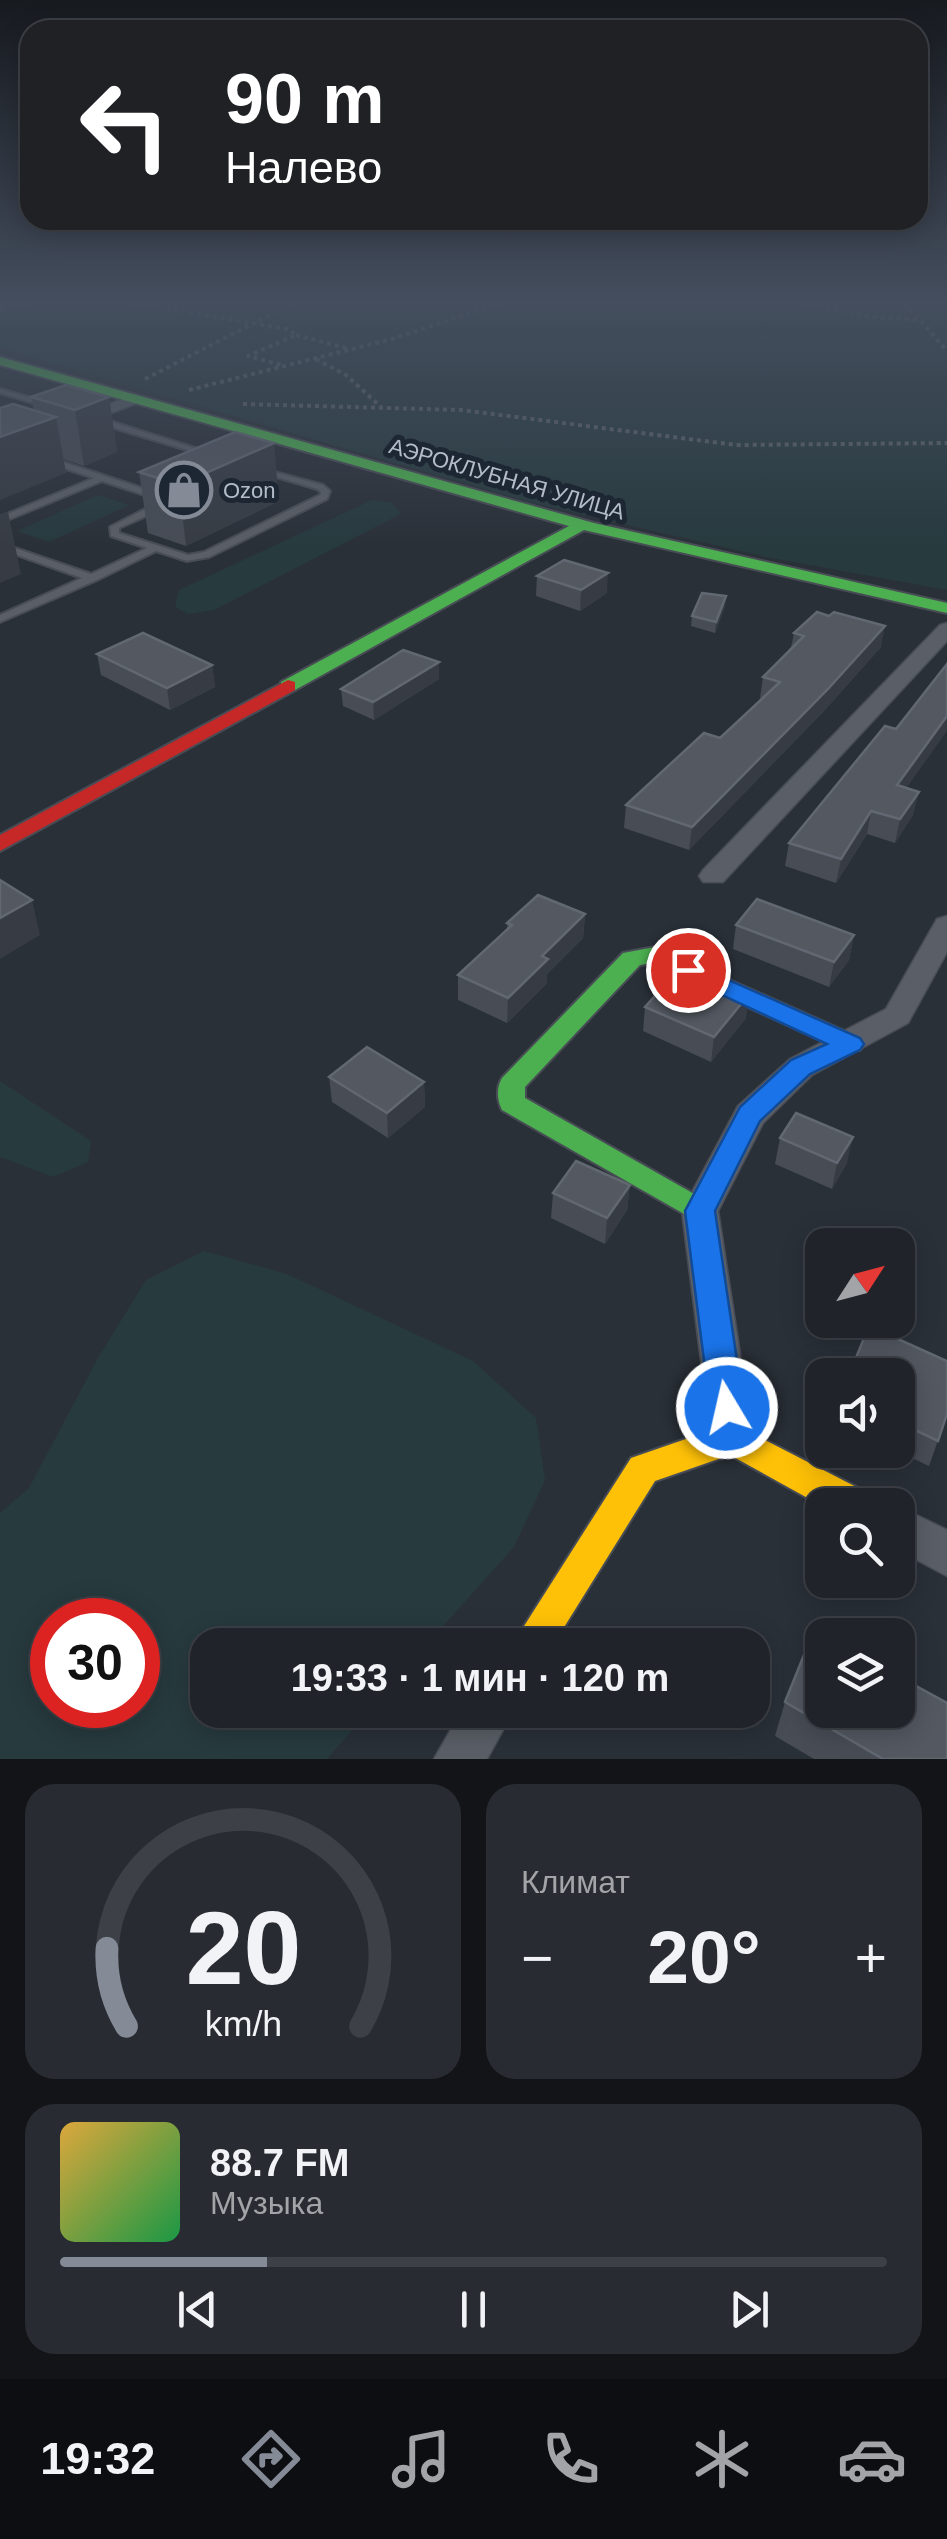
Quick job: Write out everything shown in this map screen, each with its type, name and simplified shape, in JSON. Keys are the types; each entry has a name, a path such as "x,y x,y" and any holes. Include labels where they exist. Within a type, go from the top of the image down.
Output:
{"street":[{"name":"АЭРОКЛУБНАЯ УЛИЦА","path":"86,385 754,573 947,608"},
{"path":"55,429 80,415 136,399"},
{"path":"0,844 582,525"},
{"path":"714,876 947,629"},
{"path":"732,1439 700,1211 750,1114 801,1067 851,1044 897,1016 947,925"},
{"path":"700,1211 512,1103 511,1086 632,959 655,955 851,1044"},
{"path":"542,1628 643,1469 732,1439 824,1488"},
{"path":"915,1537 947,1554"},
{"path":"459,1759 479,1728"}],"lane":[{"path":"0,392 55,408"},
{"path":"80,415 214,455"},
{"path":"47,460 157,496 164,502 113,531 186,558 206,554 324,497 326,492 250,466"},
{"path":"0,520 101,478"},
{"path":"0,546 93,578"},
{"path":"0,619 155,548"}],"path":[{"path":"201,395 184,391 209,385"},
{"path":"357,385 382,408"},
{"path":"234,402 462,410 736,445 947,443"}],"green space":[{"path":"127,385 947,385 947,590 766,557 532,503"},
{"path":"98,495 129,505 49,542 17,531"},
{"path":"372,500 392,503 401,514 214,610 188,614 175,607 179,590"},
{"path":"0,1081 91,1141 88,1162 53,1177 0,1157"},
{"path":"204,1251 287,1274 473,1361 536,1418 545,1480 514,1547 441,1628 190,1628 190,1728 354,1728 327,1759 0,1759 0,1513 29,1488 98,1358 146,1280"}],"building":[{"path":"66,385 109,397 75,410 31,397"},
{"path":"13,404 56,417 0,437 0,408"},
{"path":"235,432 274,443 179,485 139,472"},
{"path":"564,560 608,573 581,590 537,576"},
{"path":"702,593 726,596 716,622 692,616"},
{"path":"817,612 829,616 834,612 885,626 692,827 626,805 704,733 720,738 780,682 763,677 804,636 794,633"},
{"path":"143,633 212,665 167,688 97,654"},
{"path":"403,650 439,662 373,702 341,689"},
{"path":"947,664 947,716 897,785 919,792 900,819 871,811 841,859 789,843 885,726 896,729"},
{"path":"0,880 32,900 0,918"},
{"path":"538,895 585,914 542,956 548,959 508,998 458,975 512,925 507,923"},
{"path":"757,899 854,935 834,962 736,925"},
{"path":"683,964 750,993 714,1037 645,1007"},
{"path":"367,1047 424,1082 387,1113 329,1077"},
{"path":"796,1113 853,1137 837,1163 780,1138"},
{"path":"576,1161 630,1185 607,1218 553,1193"},
{"path":"864,1338 896,1338 947,1361 947,1414 938,1441 915,1430 915,1358 856,1358"},
{"path":"805,1652 805,1714 785,1702"},
{"path":"915,1685 947,1703 947,1759 883,1759 830,1728 915,1728"}],"traffic: fast":[{"path":"83,385 589,527 827,584 947,608"},
{"path":"288,686 582,525"},
{"path":"700,1211 512,1103 511,1085 632,959 655,955 851,1044"}],"traffic: slow":[{"path":"542,1628 643,1469 732,1439 823,1488"}],"traffic: jam":[{"path":"0,844 288,686"}],"place":[{"name":"Ozon","path":"184,490"}],"route":[{"path":"688,970 851,1044 801,1067 750,1114 700,1211 727,1408"}]}
